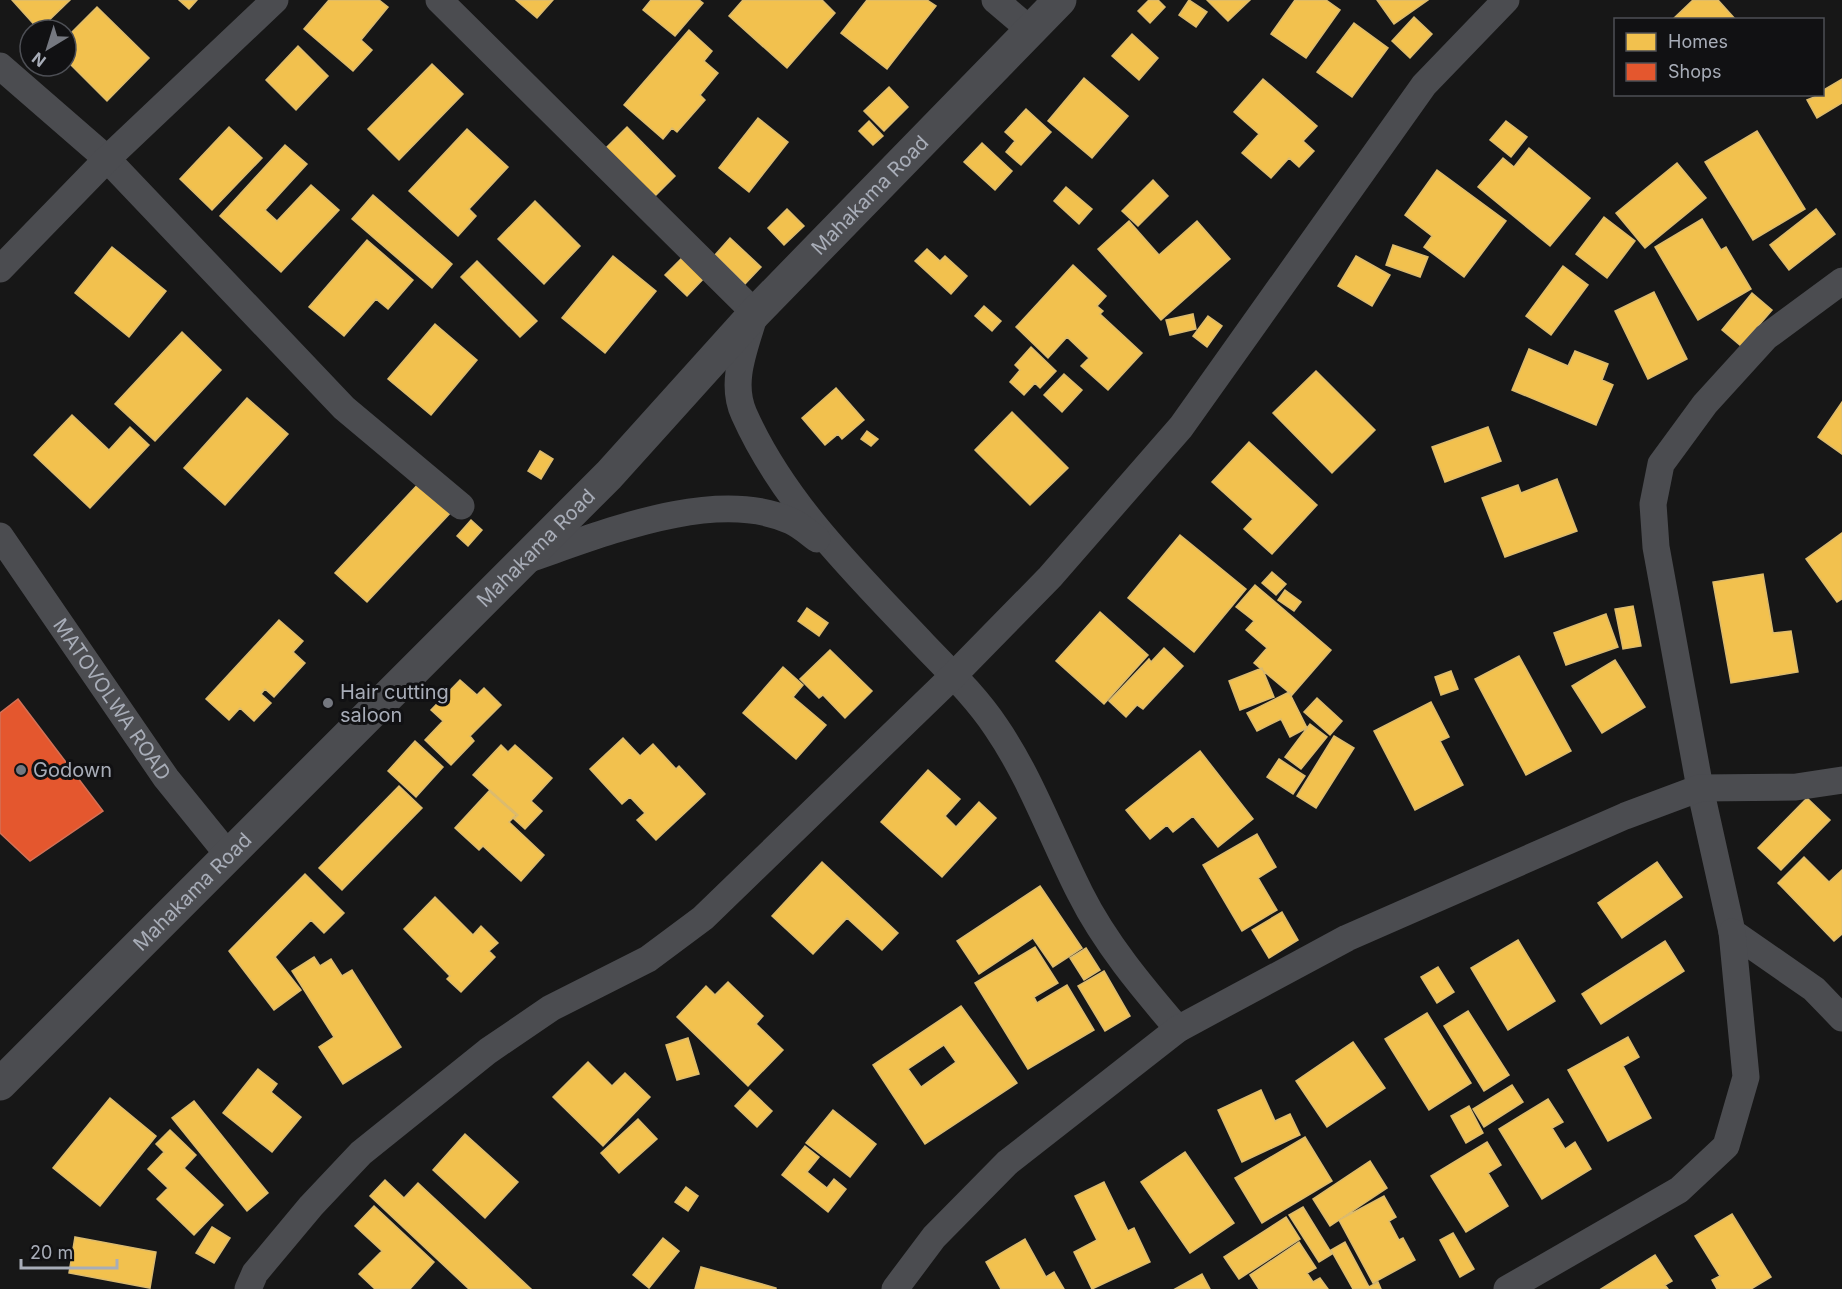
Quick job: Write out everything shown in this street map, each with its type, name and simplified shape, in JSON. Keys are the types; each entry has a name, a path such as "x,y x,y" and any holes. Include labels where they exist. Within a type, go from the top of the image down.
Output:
{"street":[{"path":"0,269 108,159 275,0"},
{"path":"439,0 755,313 735,386 743,413 784,485 836,552 953,676 996,727 1020,767 1081,896 1131,974 1178,1029"},
{"path":"995,0 1029,29"},
{"name":"Mahakama Road","path":"0,1084 526,560 609,475 755,313 1029,29 1060,0"},
{"path":"248,1289 255,1273 311,1206 361,1153 488,1051 551,1008 648,959 703,918 953,676 1050,577 1180,427 1424,85 1506,0"},
{"path":"0,66 108,159 344,408 461,506"},
{"path":"1507,1289 1679,1190 1726,1146 1746,1077 1732,932 1700,788 1656,547 1653,504 1661,464 1705,404 1766,337 1842,281"},
{"path":"526,560 660,515 739,508 790,521 836,552"},
{"name":"MATOVOLWA ROAD","path":"0,536 166,778 230,857"},
{"path":"895,1289 934,1237 1006,1163 1178,1029 1347,938 1625,816 1700,788 1796,787 1842,780"},
{"path":"1732,932 1814,989 1842,1018"}],"building: Homes":[{"path":"12,0 70,0 51,18 28,18"},
{"path":"179,0 197,0 189,9"},
{"path":"329,0 379,0 388,7 361,40 372,50 353,71 304,29"},
{"path":"516,0 553,0 537,18"},
{"path":"651,0 699,0 703,3 675,36 643,10"},
{"path":"743,0 822,0 835,13 787,68 729,16"},
{"path":"867,0 927,0 936,6 887,69 841,33"},
{"path":"1149,0 1158,0 1165,7 1150,23 1138,11"},
{"path":"1189,0 1207,12 1196,27 1179,15"},
{"path":"1207,0 1250,0 1228,21"},
{"path":"1295,0 1326,0 1340,10 1306,58 1271,34"},
{"path":"1377,0 1428,0 1394,24"},
{"path":"1693,0 1718,0 1734,18 1674,18"},
{"path":"97,7 149,58 107,101 78,72 78,26"},
{"path":"1414,17 1432,34 1410,58 1392,41"},
{"path":"1354,23 1388,48 1352,97 1317,72"},
{"path":"689,30 712,51 704,61 718,73 700,95 705,100 677,132 672,128 663,139 624,105"},
{"path":"1132,34 1158,58 1139,80 1112,56"},
{"path":"298,46 328,76 296,110 266,80"},
{"path":"432,64 463,94 399,160 368,129"},
{"path":"1084,78 1128,116 1092,158 1048,121"},
{"path":"1263,79 1317,126 1303,141 1314,151 1299,167 1289,158 1271,178 1242,153 1259,134 1234,112"},
{"path":"1842,79 1842,103 1817,118 1807,100 1824,96 1824,90"},
{"path":"889,87 908,107 884,131 864,111"},
{"path":"1026,109 1051,132 1021,165 1006,152 1015,141 1005,132"},
{"path":"758,118 788,142 749,192 719,168"},
{"path":"869,121 883,136 873,145 859,131"},
{"path":"1506,121 1527,137 1511,157 1490,140"},
{"path":"229,127 262,158 212,210 180,179"},
{"path":"627,127 675,176 654,197 606,148"},
{"path":"467,129 508,167 469,209 476,216 458,236 409,191"},
{"path":"1757,131 1805,209 1753,240 1705,162"},
{"path":"982,143 1012,171 995,190 964,162"},
{"path":"285,145 307,164 265,210 277,221 311,185 339,210 281,272 220,216"},
{"path":"1529,148 1590,198 1550,246 1478,187 1503,158 1514,167"},
{"path":"1677,163 1706,198 1645,248 1616,213"},
{"path":"1437,170 1506,221 1464,277 1424,247 1432,236 1405,215"},
{"path":"1153,180 1168,196 1138,226 1122,211"},
{"path":"1066,187 1092,209 1079,224 1054,201"},
{"path":"373,195 452,264 432,288 352,219"},
{"path":"535,201 580,246 544,284 498,239"},
{"path":"787,209 804,226 784,245 768,228"},
{"path":"1816,209 1835,234 1789,270 1770,245"},
{"path":"1604,217 1635,241 1607,278 1576,254"},
{"path":"1702,219 1721,250 1726,247 1751,289 1698,320 1655,247"},
{"path":"1129,221 1159,255 1197,221 1230,259 1161,320 1098,249"},
{"path":"730,238 761,267 745,284 715,255"},
{"path":"367,240 413,280 388,309 376,299 344,336 309,307"},
{"path":"1393,245 1428,257 1420,277 1386,265"},
{"path":"112,247 166,291 129,337 75,293"},
{"path":"927,249 940,261 945,256 967,276 951,294 915,261"},
{"path":"686,254 707,275 687,296 665,275"},
{"path":"613,256 656,291 605,353 562,318"},
{"path":"1356,256 1390,275 1372,306 1338,286"},
{"path":"477,261 537,321 520,337 461,277"},
{"path":"1073,265 1106,296 1097,306 1103,311 1100,314 1142,353 1108,390 1081,366 1089,358 1067,337 1048,358 1016,327"},
{"path":"1563,266 1588,285 1551,335 1526,316"},
{"path":"1654,292 1687,359 1648,379 1615,311"},
{"path":"1752,293 1772,310 1741,346 1722,330"},
{"path":"984,306 1001,321 992,331 975,316"},
{"path":"1193,314 1196,329 1170,335 1166,320"},
{"path":"1208,316 1222,326 1207,347 1193,336"},
{"path":"435,324 477,360 431,415 388,379"},
{"path":"182,332 221,370 155,441 115,404"},
{"path":"1031,347 1056,371 1040,388 1035,383 1024,395 1010,382 1020,370 1015,365"},
{"path":"1529,349 1568,366 1575,351 1608,364 1602,380 1613,385 1596,425 1512,390"},
{"path":"1316,371 1375,430 1332,473 1273,413"},
{"path":"1064,374 1082,390 1062,412 1044,395"},
{"path":"836,388 864,420 842,439 838,434 825,445 802,418"},
{"path":"247,398 288,434 225,505 184,468"},
{"path":"1842,402 1842,454 1818,437"},
{"path":"1012,412 1068,468 1030,505 975,450"},
{"path":"72,415 109,450 130,427 149,445 90,508 34,455"},
{"path":"1488,427 1501,461 1445,482 1432,447"},
{"path":"867,431 878,439 871,446 861,439"},
{"path":"1249,442 1317,505 1272,554 1244,529 1253,519 1212,482"},
{"path":"540,451 553,459 541,479 528,471"},
{"path":"1557,479 1577,531 1505,557 1482,498 1518,485 1521,493"},
{"path":"422,480 453,510 367,602 335,573"},
{"path":"471,520 482,530 468,546 457,536"},
{"path":"1842,533 1842,599 1837,602 1806,559"},
{"path":"1180,535 1246,589 1194,652 1128,598"},
{"path":"1272,572 1286,584 1276,595 1262,583"},
{"path":"1763,574 1773,633 1791,631 1798,672 1731,683 1713,582"},
{"path":"1255,585 1331,650 1292,695 1254,663 1267,648 1246,630 1254,621 1236,607"},
{"path":"1285,590 1301,602 1294,611 1278,600"},
{"path":"1633,606 1641,646 1623,649 1615,609"},
{"path":"807,608 828,623 819,636 798,621"},
{"path":"1100,612 1148,655 1104,704 1056,661"},
{"path":"1606,614 1618,647 1566,665 1554,633"},
{"path":"279,620 303,641 293,652 305,663 274,697 265,689 261,694 271,703 254,721 240,708 229,720 206,699"},
{"path":"1164,648 1183,666 1143,709 1137,705 1126,717 1109,701 1149,659 1151,662"},
{"path":"830,650 872,691 845,718 823,695 819,698 800,679"},
{"path":"1519,656 1571,751 1526,775 1475,679"},
{"path":"1615,660 1645,707 1602,733 1572,686"},
{"path":"783,667 803,685 793,697 826,725 796,759 743,713"},
{"path":"1262,668 1274,697 1240,710 1229,681"},
{"path":"1451,671 1458,689 1441,695 1435,677"},
{"path":"460,680 477,695 484,688 501,705 470,736 474,741 451,765 425,740 443,721 431,710"},
{"path":"1289,692 1307,728 1290,737 1281,719 1257,731 1247,713"},
{"path":"1317,698 1342,721 1330,735 1304,712"},
{"path":"1431,702 1449,737 1440,741 1463,785 1415,810 1374,731"},
{"path":"1310,724 1327,737 1301,769 1285,757"},
{"path":"1334,736 1354,748 1316,808 1297,796"},
{"path":"623,738 640,756 653,744 676,769 679,766 705,794 656,840 637,820 645,813 630,797 622,804 590,769"},
{"path":"415,741 443,767 416,797 388,771"},
{"path":"501,745 508,752 515,745 552,778 531,801 542,811 525,829 514,819 518,815 473,775"},
{"path":"1200,751 1253,819 1218,847 1193,816 1173,832 1167,825 1150,839 1126,810"},
{"path":"1279,759 1305,776 1293,794 1267,777"},
{"path":"928,770 960,799 945,816 956,827 979,802 996,818 942,877 881,822"},
{"path":"399,786 422,808 342,890 319,868"},
{"path":"489,791 516,815 509,822 544,855 521,881 483,846 479,850 455,828"},
{"path":"1807,798 1830,820 1781,870 1758,848"},
{"path":"1257,834 1276,867 1258,878 1277,910 1242,931 1203,865"},
{"path":"1804,857 1829,882 1842,870 1842,934 1834,941 1778,883"},
{"path":"822,862 898,933 882,950 847,918 813,954 772,916"},
{"path":"1657,862 1682,897 1622,938 1598,903"},
{"path":"305,874 344,913 324,933 311,920 275,957 301,990 274,1010 229,951"},
{"path":"1040,886 1082,948 1053,967 1033,938 979,974 957,941"},
{"path":"435,897 473,935 481,926 498,943 489,951 495,957 461,992 447,979 450,976 404,929"},
{"path":"1282,912 1298,940 1269,958 1252,930"},
{"path":"1518,940 1555,1001 1508,1030 1471,968"},
{"path":"1665,941 1684,971 1601,1024 1582,994"},
{"path":"1035,947 1058,983 1034,997 1037,1003 1067,985 1094,1030 1028,1069 975,983"},
{"path":"1086,948 1100,970 1084,980 1070,958"},
{"path":"314,957 320,966 331,959 342,976 352,970 401,1047 343,1084 319,1047 334,1037 292,971"},
{"path":"1438,967 1454,992 1437,1003 1421,977"},
{"path":"1104,971 1130,1016 1105,1031 1078,986"},
{"path":"728,982 763,1016 756,1024 783,1050 748,1086 677,1017 706,986 715,995"},
{"path":"961,1006 1017,1083 925,1144 873,1065","holes":["944,1045 956,1062 921,1087 908,1069"]},
{"path":"1468,1011 1509,1075 1484,1091 1444,1026"},
{"path":"1427,1013 1471,1083 1429,1110 1385,1039"},
{"path":"1628,1037 1639,1057 1623,1066 1651,1118 1608,1141 1568,1070"},
{"path":"688,1038 699,1074 677,1080 666,1045"},
{"path":"1353,1042 1385,1088 1327,1127 1296,1081"},
{"path":"588,1062 612,1086 625,1073 650,1097 603,1146 553,1097"},
{"path":"258,1069 277,1084 271,1092 301,1117 272,1152 223,1113"},
{"path":"1512,1085 1523,1102 1484,1127 1473,1109"},
{"path":"750,1090 772,1111 757,1127 735,1106"},
{"path":"1261,1090 1275,1121 1290,1114 1300,1135 1242,1162 1218,1110"},
{"path":"110,1098 156,1136 100,1206 53,1168"},
{"path":"1548,1099 1563,1122 1552,1128 1565,1149 1575,1142 1591,1169 1542,1199 1499,1129"},
{"path":"194,1101 268,1193 247,1211 172,1118"},
{"path":"1469,1106 1483,1133 1466,1143 1451,1116"},
{"path":"833,1110 876,1144 850,1177 806,1143"},
{"path":"638,1119 657,1139 619,1173 601,1153"},
{"path":"170,1130 196,1155 184,1168 223,1205 194,1235 157,1199 168,1188 148,1169 164,1152 156,1144"},
{"path":"465,1134 518,1182 485,1218 433,1170"},
{"path":"1305,1137 1332,1181 1262,1223 1235,1178"},
{"path":"1487,1142 1501,1165 1488,1173 1508,1206 1466,1232 1431,1176"},
{"path":"805,1146 819,1157 807,1172 827,1188 834,1179 846,1189 828,1212 782,1175"},
{"path":"1185,1152 1234,1223 1190,1253 1141,1182"},
{"path":"1370,1161 1387,1188 1330,1226 1313,1199"},
{"path":"385,1180 404,1198 418,1183 531,1289 469,1289 370,1196"},
{"path":"1104,1182 1128,1231 1134,1228 1150,1262 1092,1289 1074,1252 1097,1240 1075,1196"},
{"path":"686,1187 698,1196 688,1211 675,1202"},
{"path":"1384,1196 1396,1217 1389,1221 1399,1240 1403,1238 1415,1260 1373,1283 1339,1220"},
{"path":"374,1206 434,1262 410,1289 375,1289 359,1274 382,1251 355,1226"},
{"path":"1303,1207 1332,1254 1319,1262 1289,1215"},
{"path":"1732,1214 1771,1277 1751,1289 1717,1289 1712,1280 1720,1276 1695,1236"},
{"path":"1286,1217 1300,1239 1239,1279 1224,1257"},
{"path":"212,1227 230,1238 214,1263 196,1253"},
{"path":"1453,1233 1474,1269 1460,1277 1440,1240"},
{"path":"75,1237 156,1252 150,1288 69,1273"},
{"path":"663,1238 679,1251 649,1288 633,1275"},
{"path":"1025,1239 1046,1277 1054,1272 1064,1289 1001,1289 986,1262"},
{"path":"1299,1242 1316,1268 1307,1273 1313,1282 1320,1278 1328,1289 1259,1289 1250,1275"},
{"path":"1345,1242 1369,1287 1378,1282 1381,1289 1353,1289 1331,1250"},
{"path":"1655,1255 1672,1281 1665,1285 1668,1289 1601,1289"},
{"path":"701,1267 776,1288 776,1289 695,1289"},
{"path":"1202,1274 1210,1289 1175,1289"}],"building: Shops":[{"path":"18,699 103,811 30,861 0,833 0,713"}],"place":[{"name":"Hair cutting saloon","path":"328,703"},
{"name":"Godown","path":"21,770"}]}
